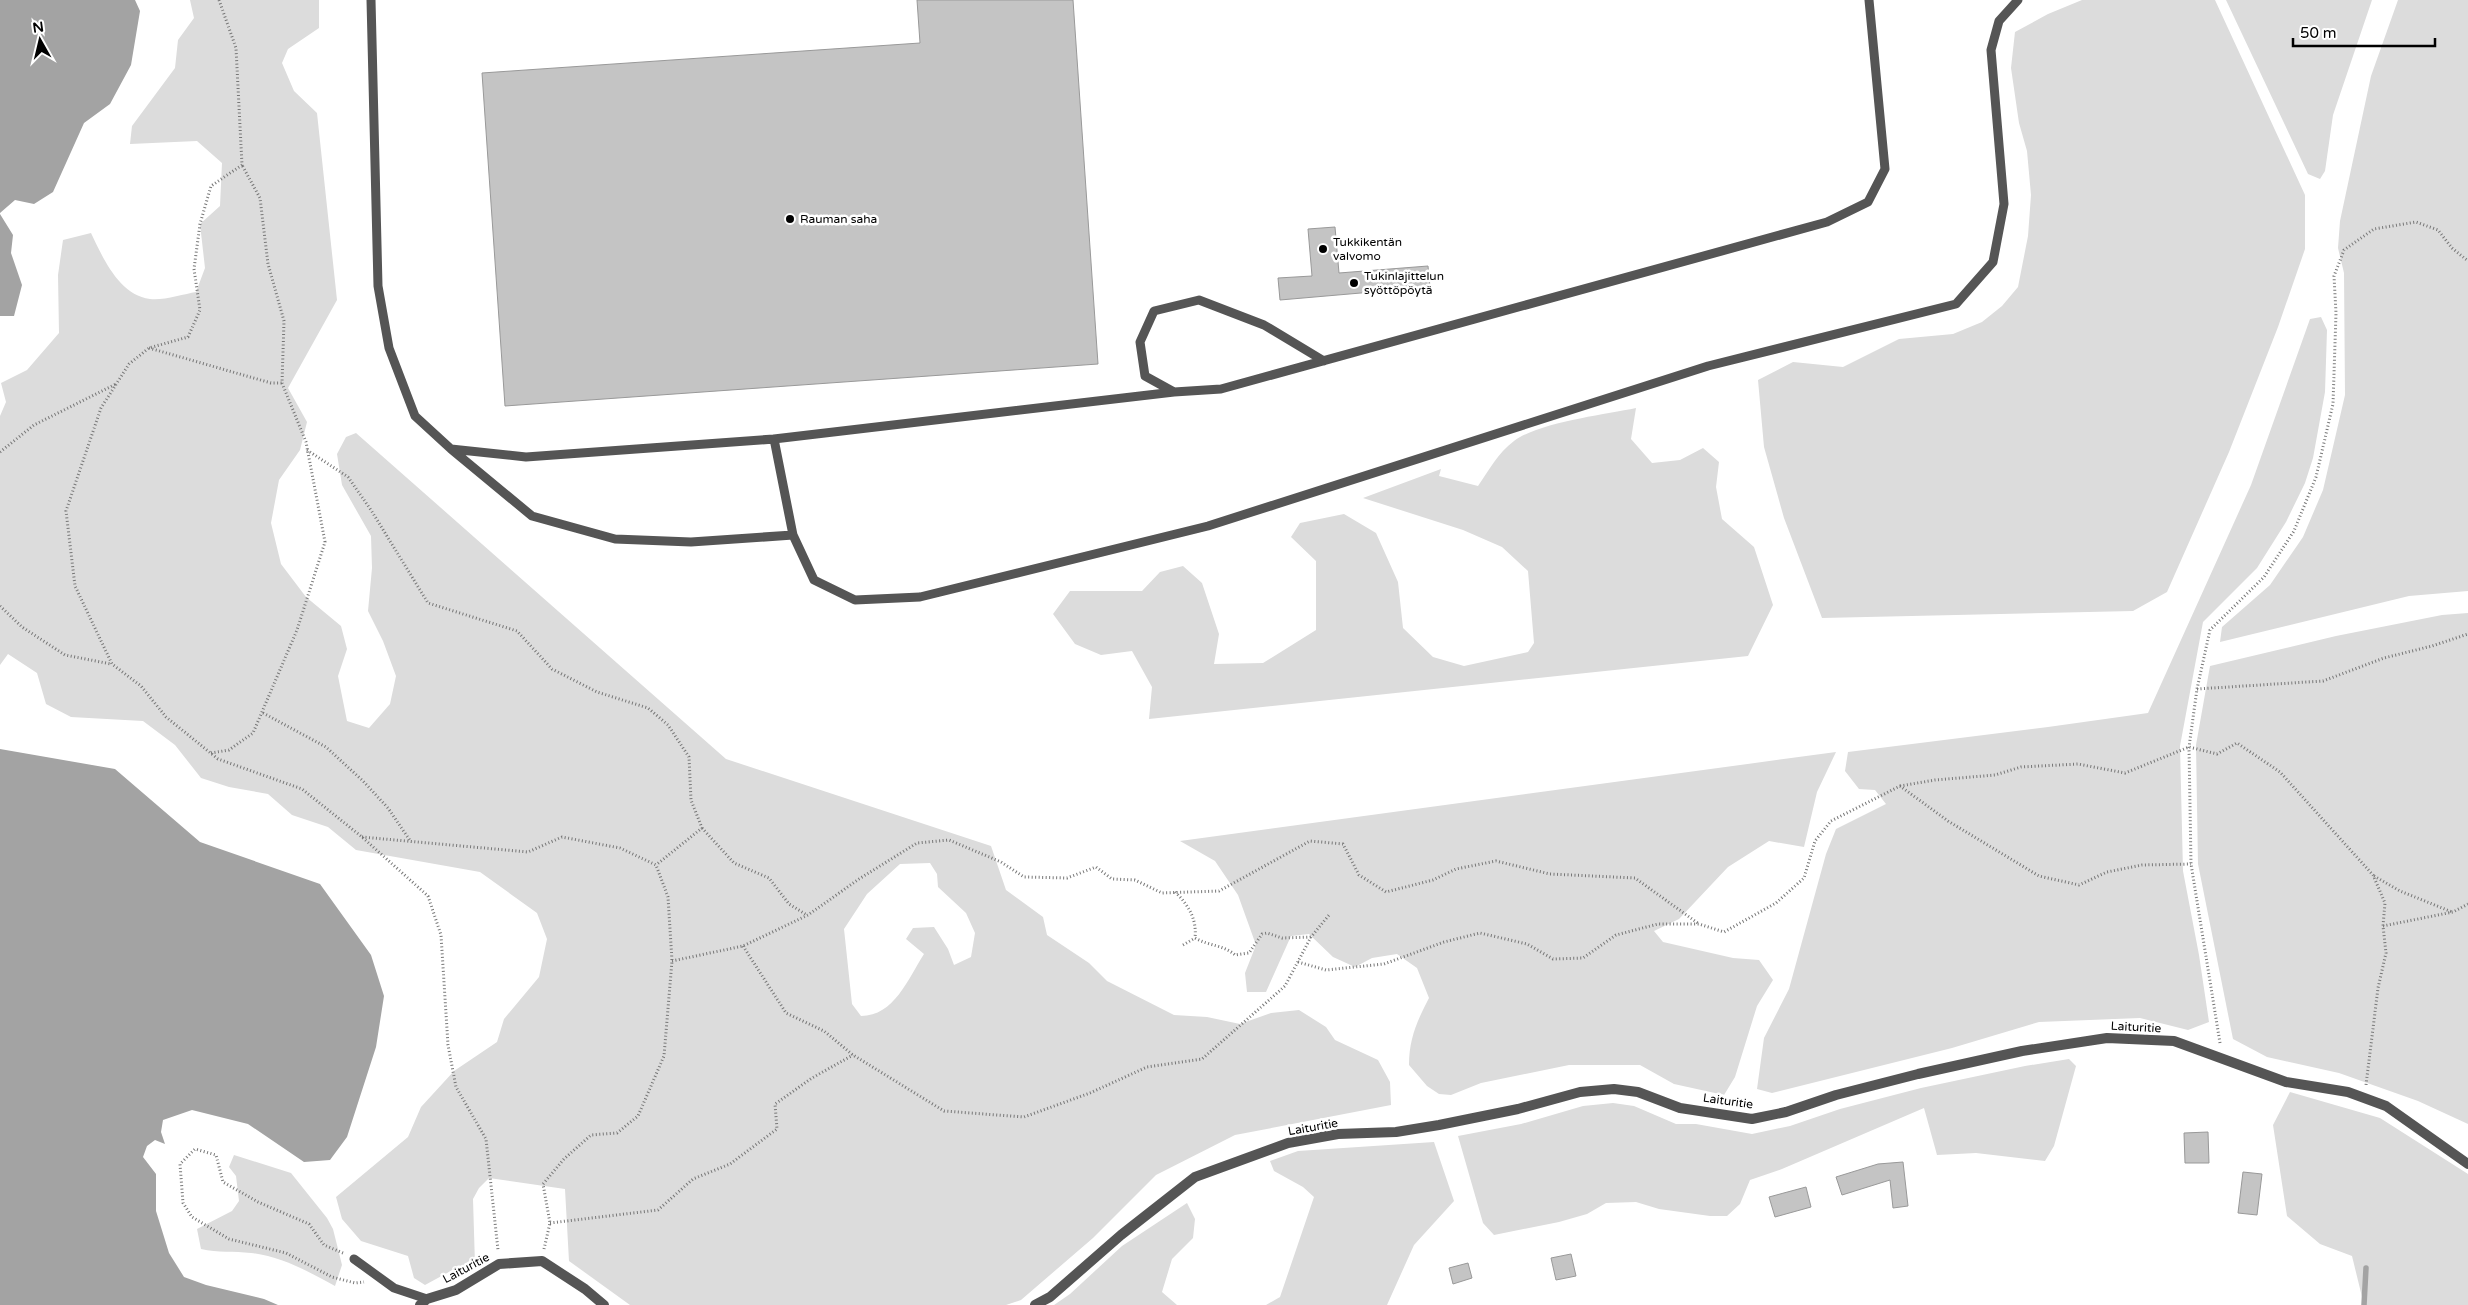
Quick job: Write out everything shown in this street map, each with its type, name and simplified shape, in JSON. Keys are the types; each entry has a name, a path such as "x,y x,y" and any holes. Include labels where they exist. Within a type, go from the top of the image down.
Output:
{"street":[{"name":"Laituritie","path":"1035,1305 1050,1297 1121,1235 1195,1177 1288,1143 1338,1134 1396,1132 1440,1125 1518,1109 1580,1092 1614,1088 1638,1092 1680,1108 1752,1119 1786,1112 1836,1095 1918,1074 2022,1051 2107,1038 2174,1041 2286,1082 2348,1092 2386,1106 2468,1164"},
{"name":"Laituritie","path":"423,1302 456,1290 499,1264 542,1261"},
{"path":"542,1261 586,1289 604,1305"}],"lane":[{"path":"372,0 378,286 389,348 416,416 451,449 532,516 616,539 691,542 793,535"},
{"path":"451,449 526,457 774,439 1174,392 1221,390 1827,222 1868,202 1885,169 1869,0"},
{"path":"774,439 793,535 814,580 856,600 920,597 1208,526 1708,366 1956,304 1993,262 2004,204 1991,50 1999,21 2018,0"},
{"path":"1174,392 1145,376 1140,342 1154,311 1199,300 1264,325 1324,361"},
{"path":"354,1259 394,1288 423,1302"}],"path":[{"path":"211,753 229,750 253,733 297,630 325,542 307,450 282,383 284,321 268,264 260,198 242,165 236,48 220,0"},
{"path":"112,664 76,586 66,511 101,408 129,364 148,348 188,337 200,310 194,269 200,224 212,186 242,165"},
{"path":"2223,1058 2191,864 2189,747 2197,688 2210,630 2264,576 2294,531 2316,477 2333,404 2336,313 2334,276 2344,250 2374,229 2416,222 2438,230 2452,248 2468,261"},
{"path":"148,348 271,383 282,383"},
{"path":"0,452 34,425 116,384"},
{"path":"307,450 348,477 371,510 428,603 517,631 552,669 596,692 648,708 668,725 689,756 691,800 702,828 734,863 769,878 789,904 808,915"},
{"path":"0,606 22,628 65,655 112,664 141,686 166,717 218,759 302,789 362,837 428,896 441,935 448,1045 456,1086 486,1139 499,1264"},
{"path":"2197,688 2323,681 2384,658 2432,646 2468,634"},
{"path":"263,713 326,747 364,781 388,808 411,843"},
{"path":"1298,962 1326,970 1384,964 1444,942 1480,933 1527,944 1554,959 1583,958 1616,935 1658,924 1699,924 1724,932 1776,903 1804,878 1814,841 1830,821 1900,786 1935,780 1995,775 2021,768 2040,766 2078,764 2125,773 2189,747 2217,754 2237,743 2280,772 2373,875 2400,891 2453,912"},
{"path":"1900,786 1948,821 2039,876 2080,885 2107,872 2142,865 2191,864"},
{"path":"656,865 702,828"},
{"path":"362,837 411,843 528,852 562,837 620,848 656,865 668,897 672,961 664,1056 638,1116 617,1133 591,1135 542,1184 550,1223 542,1261"},
{"path":"672,961 743,946 808,915 859,879 917,843 949,840 1000,862 1024,877 1067,878 1096,867 1112,878 1135,880 1162,893 1219,891 1310,841 1344,844 1360,874 1386,892 1434,880 1456,869 1496,861 1550,874 1635,878 1699,924"},
{"path":"2364,1098 2372,1031 2386,953 2383,926 2385,903 2373,875"},
{"path":"1175,892 1184,900 1197,924 1195,938"},
{"path":"2383,926 2453,912 2468,904"},
{"path":"743,946 786,1013 824,1031 853,1055 944,1111 1024,1117 1148,1067 1202,1058 1285,986 1311,937 1330,915"},
{"path":"1195,938 1207,945 1228,948 1236,955 1249,954 1262,934 1267,933 1282,938 1311,937"},
{"path":"1183,945 1195,938"},
{"path":"550,1223 658,1210 694,1179 730,1164 777,1128 775,1104 853,1055"},
{"path":"354,1259 324,1245 309,1224 258,1202 224,1182 216,1155 195,1150 180,1164 183,1203 192,1217 229,1239 286,1253 332,1277 355,1283 385,1281"}],"shaded area":[{"path":"0,0 135,0 140,11 131,65 110,104 84,123 53,192 34,204 15,200 0,213"},
{"path":"190,0 319,0 319,28 288,49 282,63 294,91 317,113 337,300 288,388 307,422 300,450 279,480 271,523 281,564 306,597 341,626 347,649 338,676 347,721 369,728 390,704 396,676 383,641 368,611 372,568 371,536 342,485 337,454 346,437 356,433 726,759 991,846 1006,890 1043,917 1047,935 1089,963 1107,981 1174,1015 1207,1017 1240,1024 1271,1013 1299,1010 1326,1027 1335,1040 1378,1060 1390,1082 1391,1105 1235,1135 1156,1175 1093,1238 1021,1300 1006,1305 630,1305 569,1261 565,1189 489,1178 479,1188 473,1199 475,1265 460,1266 425,1285 414,1278 408,1256 361,1241 342,1219 336,1197 408,1137 421,1107 454,1071 497,1042 504,1019 539,977 547,939 537,913 480,872 356,850 328,827 292,815 268,794 229,787 201,778 175,745 143,721 71,717 46,704 37,673 8,654 0,665 0,416 6,402 1,383 27,370 59,333 58,275 63,240 91,233 113,274 121,283 129,291 150,299 167,298 196,292 205,268 200,224 220,206 222,163 197,141 130,144 132,126 175,68 178,40 194,18","holes":["930,863 937,874 938,887 966,913 975,933 971,957 954,965 948,949 934,927 913,928 906,939 924,954 906,985 883,1010 861,1016 852,1004 844,929 867,894 900,864"]},
{"path":"2082,0 2215,0 2305,195 2305,249 2278,327 2229,452 2167,592 2133,611 1822,618 1784,518 1764,447 1758,380 1793,362 1843,367 1899,339 1953,334 1982,322 2002,306 2018,287 2028,236 2031,195 2027,151 2019,123 2011,68 2015,32 2048,14"},
{"path":"2226,0 2372,0 2333,115 2325,171 2320,179 2308,174"},
{"path":"2398,0 2468,0 2468,591 2409,596 2220,642 2222,627 2270,585 2303,537 2323,490 2345,395 2344,273 2338,248 2340,221 2371,76"},
{"path":"0,214 13,235 11,253 22,285 14,316 0,316"},
{"path":"2321,317 2327,330 2325,392 2313,458 2305,483 2286,522 2257,568 2203,622 2180,746 2183,871 2199,955 2209,1022 2188,1030 2140,1018 2039,1022 1952,1048 1772,1093 1757,1089 1764,1038 1789,989 1826,854 1836,829 1886,804 1875,790 1859,789 1845,771 1848,752 2148,713 2251,485 2310,319"},
{"path":"1636,408 1631,439 1652,463 1680,460 1703,448 1719,462 1716,487 1722,519 1754,547 1773,605 1748,656 1149,719 1152,687 1132,651 1101,655 1075,644 1053,614 1070,591 1142,591 1160,572 1183,566 1202,583 1219,634 1214,664 1263,663 1316,630 1316,561 1291,537 1300,523 1344,514 1376,533 1398,582 1403,628 1433,657 1464,666 1528,652 1534,643 1528,571 1502,547 1463,530 1363,498 1441,469 1439,476 1478,486 1503,451 1525,434 1555,424"},
{"path":"2468,613 2468,1124 2418,1101 2339,1073 2267,1057 2233,1039 2198,864 2196,745 2210,666 2336,636 2442,615"},
{"path":"0,749 115,769 200,842 320,884 371,955 384,996 376,1047 347,1137 330,1160 304,1162 248,1124 192,1110 163,1120 161,1132 165,1144 155,1140 147,1146 143,1157 156,1174 156,1211 169,1253 184,1277 206,1285 264,1299 278,1305 0,1305"},
{"path":"1836,752 1817,792 1804,847 1769,841 1728,867 1679,919 1654,931 1663,942 1733,958 1759,960 1773,980 1757,1006 1735,1077 1724,1095 1674,1084 1640,1065 1569,1065 1481,1083 1451,1095 1439,1094 1427,1086 1409,1065 1410,1047 1415,1030 1429,998 1417,968 1397,954 1372,958 1355,967 1333,957 1309,934 1291,936 1266,992 1247,992 1245,973 1256,945 1238,895 1215,861 1180,841"},
{"path":"2069,1059 2076,1066 2054,1146 2045,1161 1976,1153 1937,1155 1924,1108 1782,1169 1750,1180 1740,1204 1727,1216 1710,1216 1659,1209 1636,1202 1606,1203 1587,1214 1559,1222 1494,1235 1483,1223 1458,1136 1521,1124 1583,1106 1613,1103 1634,1106 1676,1124 1696,1124 1752,1134 1790,1126 1840,1109 1921,1088 2025,1066"},
{"path":"2290,1092 2380,1118 2468,1174 2468,1305 2364,1305 2352,1256 2320,1244 2287,1216 2273,1125"},
{"path":"1434,1142 1454,1201 1414,1245 1387,1305 1266,1305 1280,1297 1314,1197 1303,1187 1274,1171 1270,1161 1298,1151"},
{"path":"234,1155 291,1173 327,1218 333,1229 342,1265 335,1286 305,1270 273,1257 251,1253 201,1249 197,1229 232,1211 239,1201 236,1176 229,1167"},
{"path":"1187,1203 1195,1219 1193,1238 1172,1259 1162,1292 1177,1305 1054,1305 1070,1294 1122,1246"}],"building":[{"name":"Rauman saha","path":"917,0 1073,0 1098,364 505,406 482,73 920,43"},
{"name":"Tukinlajittelun syöttöpöytä","path":"1335,227 1339,273 1428,266 1430,287 1280,300 1278,278 1312,276 1308,229"},
{"path":"2208,1132 2209,1163 2185,1163 2184,1133"},
{"path":"1903,1162 1908,1206 1893,1208 1890,1180 1842,1195 1836,1177 1878,1164"},
{"path":"2243,1172 2262,1174 2257,1215 2238,1213"},
{"path":"1806,1187 1811,1207 1775,1217 1769,1197"},
{"path":"1571,1254 1576,1276 1556,1280 1551,1258"},
{"path":"1468,1263 1472,1278 1453,1284 1449,1268"}],"waterway":[{"path":"2364,1305 2366,1268"}],"place":[{"name":"Rauman saha","path":"790,219"},
{"name":"Tukkikentän valvomo","path":"1323,249"},
{"name":"Tukinlajittelun syöttöpöytä","path":"1354,283"}]}
